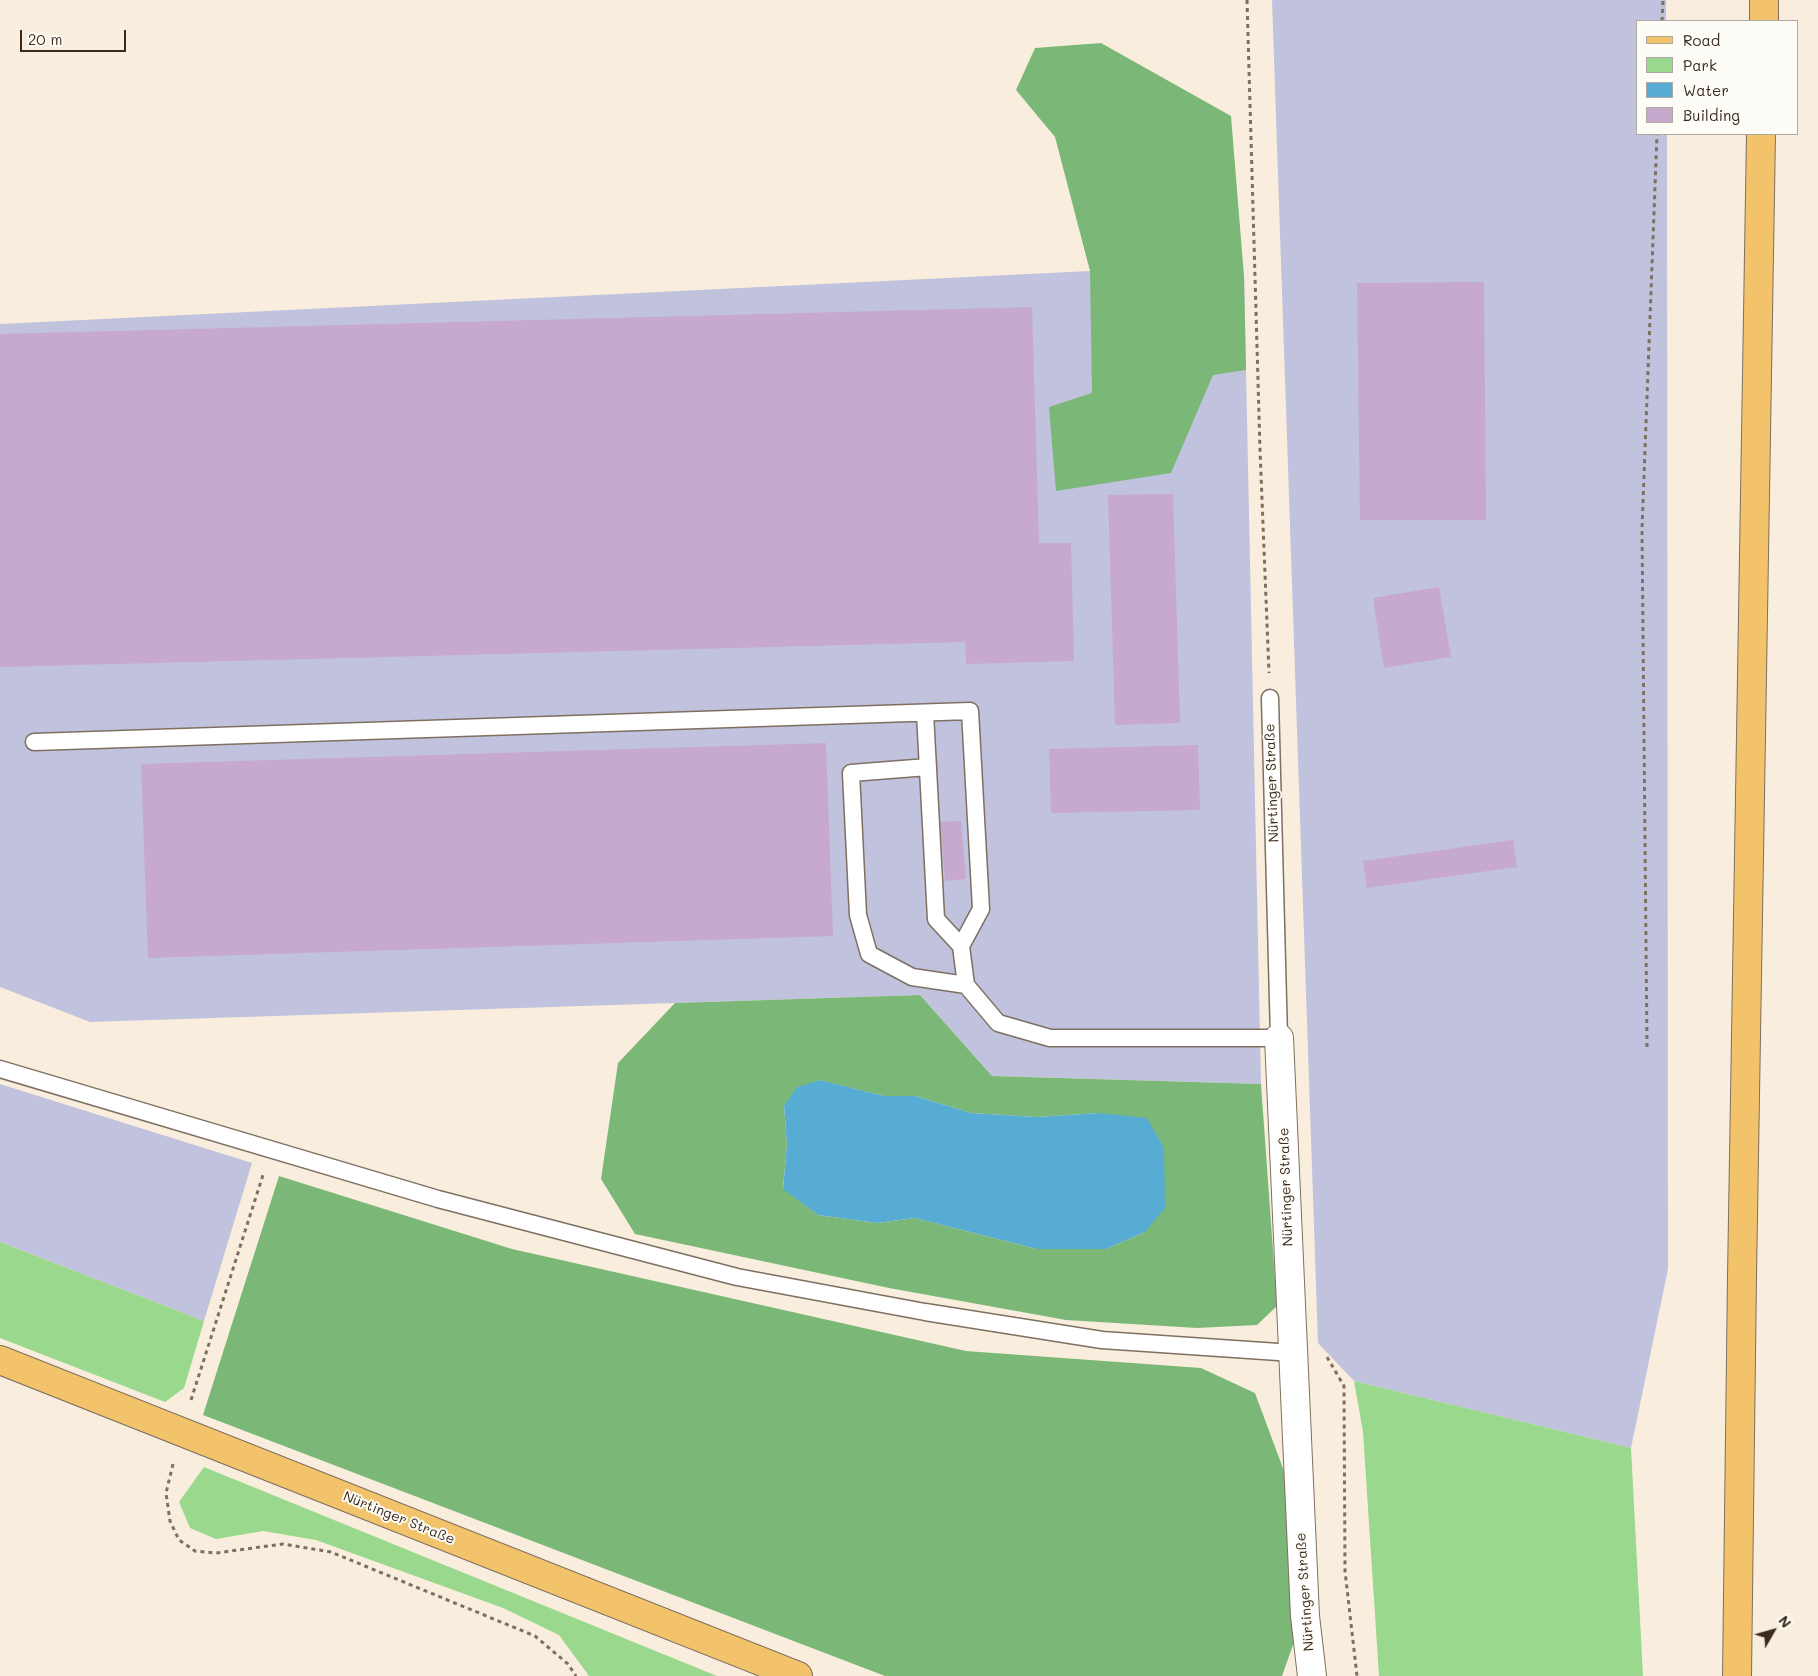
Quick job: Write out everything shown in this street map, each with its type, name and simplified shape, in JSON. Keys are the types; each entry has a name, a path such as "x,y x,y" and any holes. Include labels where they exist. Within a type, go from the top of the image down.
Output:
{"main road":[{"path":"1764,0 1764,20"},
{"path":"1737,1676 1761,135"},
{"name":"Nürtinger Straße","path":"0,1360 798,1676"}],"street":[{"name":"Nürtinger Straße","path":"1279,1038 1305,1616 1312,1676"}],"lane":[{"name":"Nürtinger Straße","path":"1270,698 1279,1038"},
{"path":"34,742 970,711 981,910 961,946"},
{"path":"924,713 936,919 961,946 966,985 998,1023 1050,1038 1279,1038"},
{"path":"928,767 851,773 858,916 869,954 912,977 966,985"},
{"path":"0,1069 438,1199 737,1277 926,1312 1102,1340 1293,1353"}],"path":[{"path":"1247,0 1258,420 1270,698"},
{"path":"1662,20 1663,0"},
{"path":"1647,1047 1642,529 1657,135"},
{"path":"1293,1353 1326,1356 1344,1386 1345,1571 1358,1676"}],"shaded area":[{"path":"1272,0 1666,0 1666,20 1636,20 1636,135 1667,135 1668,1269 1631,1448 1354,1381 1318,1343"},
{"path":"1090,271 1244,276 1261,1084 992,1076 920,995 90,1022 0,987 0,324"},
{"path":"0,1084 252,1163 204,1321 0,1242"}],"green space":[{"path":"1101,43 1231,116 1244,276 1246,370 1213,375 1171,473 1056,491 1049,407 1092,393 1090,271 1055,137 1016,90 1035,48"},
{"path":"920,995 992,1076 1261,1084 1277,1306 1257,1325 1197,1328 1066,1320 889,1288 635,1234 601,1179 618,1063 675,1003","holes":["819,1080 884,1096 915,1096 971,1113 1036,1117 1099,1113 1145,1232 1106,1249 1037,1249 915,1218 877,1223 818,1215 783,1188 787,1145 784,1106"]},
{"path":"279,1176 512,1249 966,1351 1201,1368 1255,1393 1291,1490 1293,1645 1282,1676 885,1676 203,1415"},
{"path":"0,1242 204,1321 184,1388 165,1402 0,1338"},
{"path":"1354,1381 1631,1448 1643,1676 1379,1676 1363,1432"},
{"path":"204,1467 717,1676 589,1676 559,1635 503,1608 316,1540 263,1531 216,1539 190,1528 179,1502"}],"water":[{"path":"820,1080 884,1096 915,1096 971,1113 1036,1117 1099,1113 1147,1118 1164,1148 1165,1208 1145,1232 1106,1249 1037,1249 915,1218 877,1223 818,1215 783,1189 787,1145 784,1106 797,1087"}],"building":[{"path":"1484,282 1486,520 1360,520 1357,283"},
{"path":"1032,307 1039,543 1071,543 1074,661 966,664 965,642 0,667 0,334"},
{"path":"1173,494 1180,723 1115,725 1108,495"},
{"path":"1439,587 1451,657 1384,668 1373,598"},
{"path":"826,743 833,936 148,958 141,764"},
{"path":"1198,745 1200,810 1051,813 1049,749"},
{"path":"961,821 966,879 945,881 940,822"},
{"path":"1513,840 1517,867 1367,888 1363,861"}]}
